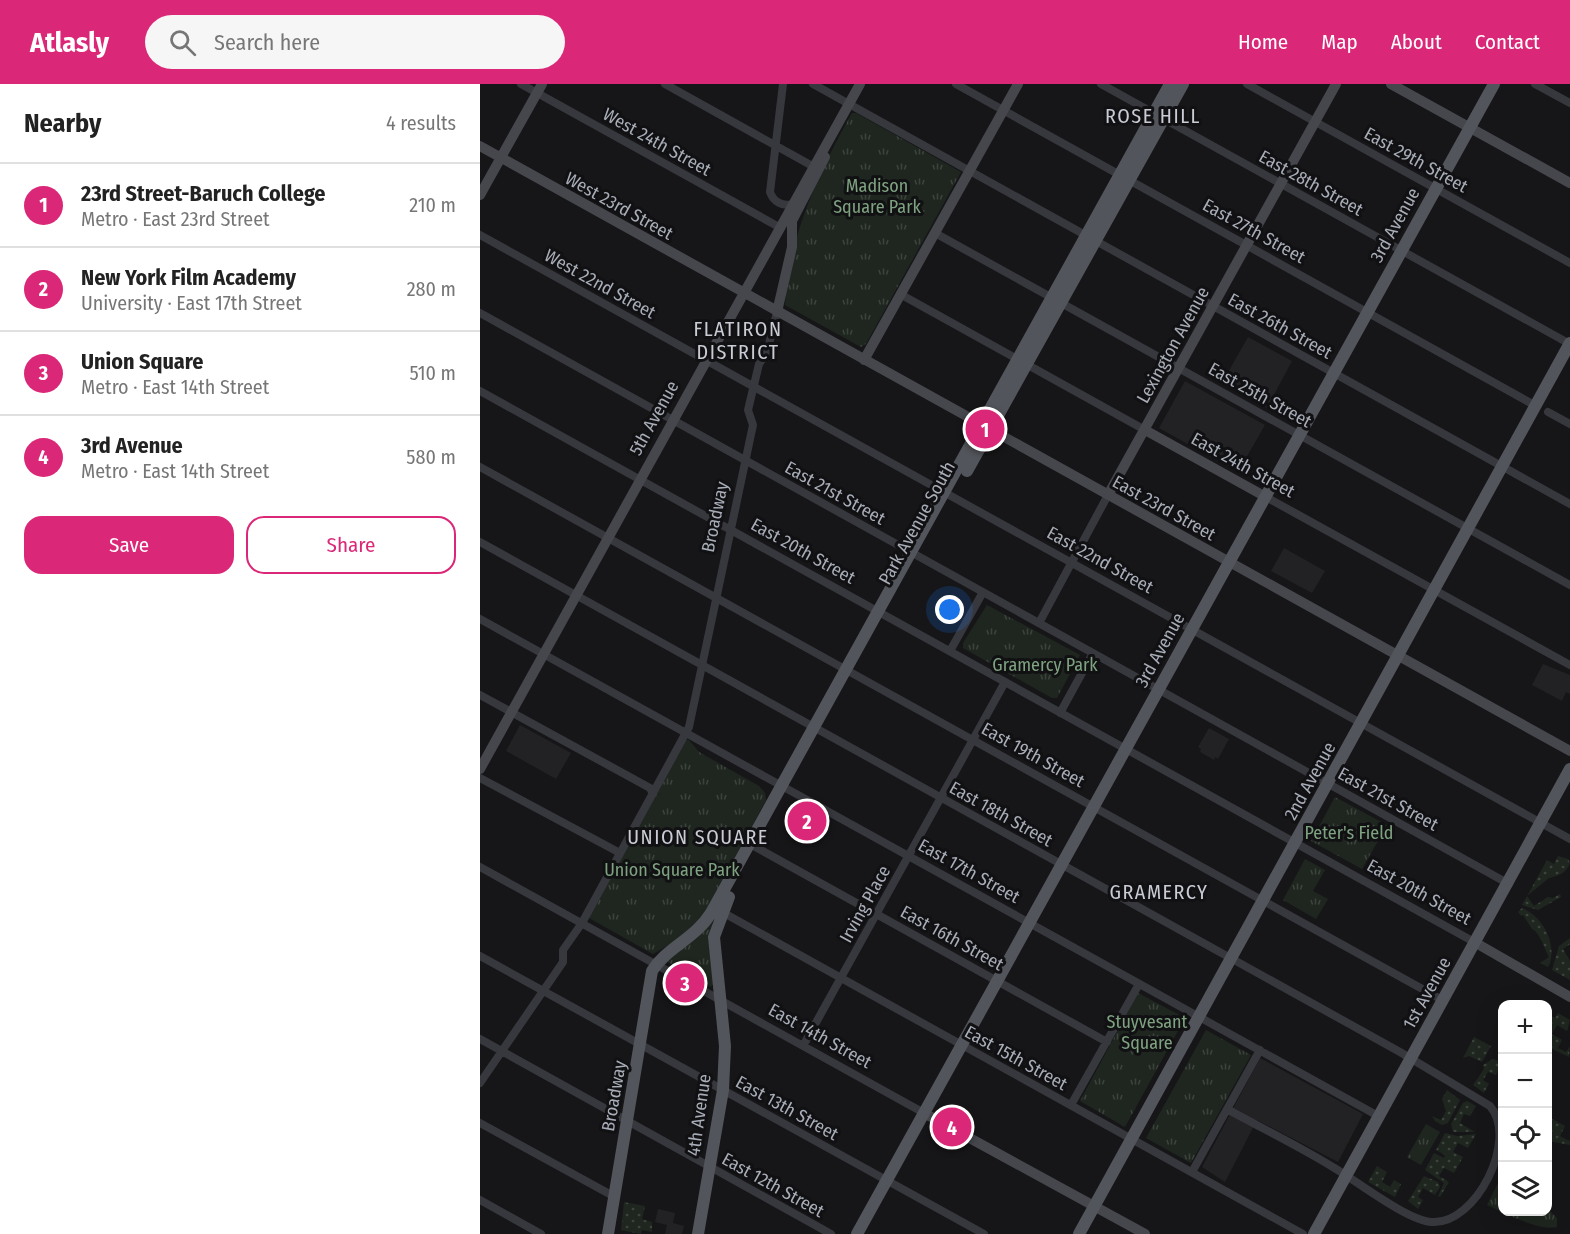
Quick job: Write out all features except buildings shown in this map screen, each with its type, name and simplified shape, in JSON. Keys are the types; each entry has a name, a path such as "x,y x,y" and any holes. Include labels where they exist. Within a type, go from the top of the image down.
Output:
{"main road":[{"name":"5th Avenue","path":"480,769 742,293 792,204 816,168 838,122 860,84"},
{"path":"864,360 1018,84"},
{"name":"Park Avenue South","path":"1159,116 1170,84"},
{"name":"Park Avenue South","path":"718,910 1159,116 1183,84"},
{"name":"Lexington Avenue","path":"1108,495 1336,84"},
{"path":"1391,84 1570,183"},
{"name":"3rd Avenue","path":"857,1234 1494,84"},
{"path":"480,195 539,88"},
{"name":"West 23rd Street","path":"480,146 742,293"},
{"path":"777,312 792,247 792,221 816,168"},
{"name":"East 23rd Street","path":"742,293 1570,751"},
{"name":"2nd Avenue","path":"1079,1234 1570,344"},
{"name":"East 24th Street","path":"1145,430 1266,497"},
{"name":"1st Avenue","path":"1314,1234 1509,884 1570,769"},
{"path":"656,965 718,910"},
{"name":"4th Avenue","path":"698,1234 723,1090 725,1046 714,940 718,910"},
{"name":"East 20th Street","path":"1476,943 1570,997"},
{"name":"Broadway","path":"608,1234 651,973 656,965"},
{"name":"East 14th Street","path":"924,1113 1145,1234"}],"street":[{"name":"West 24th Street","path":"521,84 539,88 779,227"},
{"path":"665,84 816,168"},
{"path":"783,84 770,192 778,202 786,206 792,204"},
{"name":"East 26th Street","path":"813,84 1570,504"},
{"name":"East 27th Street","path":"956,84 1536,406"},
{"name":"East 28th Street","path":"1101,84 1570,344"},
{"name":"East 29th Street","path":"1247,84 1570,262"},
{"path":"1535,84 1570,103"},
{"name":"East 25th Street","path":"935,233 1570,585"},
{"name":"West 22nd Street","path":"480,235 706,359"},
{"name":"East 24th Street","path":"900,294 1145,430"},
{"name":"Broadway","path":"480,1083 563,962 563,950 582,923 686,732 753,425 748,413 759,364 767,352 777,312"},
{"name":"East 21st Street","path":"480,313 1509,884"},
{"name":"East 22nd Street","path":"706,359 1570,839"},
{"name":"East 20th Street","path":"480,391 1476,943"},
{"path":"1548,412 1570,424"},
{"name":"East 19th Street","path":"480,467 1444,1001"},
{"name":"Lexington Avenue","path":"1039,623 1108,495"},
{"name":"East 24th Street","path":"1266,497 1570,665"},
{"name":"East 18th Street","path":"480,542 1412,1060"},
{"path":"950,651 983,592"},
{"name":"East 17th Street","path":"480,619 1380,1117"},
{"path":"1060,712 1093,653"},
{"name":"Irving Place","path":"803,1046 1005,682"},
{"path":"480,695 650,788 653,794"},
{"path":"480,778 620,853"},
{"name":"East 16th Street","path":"753,846 1107,1042"},
{"name":"East 14th Street","path":"480,867 924,1113"},
{"name":"East 15th Street","path":"718,910 1303,1234"},
{"name":"East 13th Street","path":"480,956 984,1234"},
{"path":"1071,1105 1139,984"},
{"name":"East 12th Street","path":"480,1039 831,1234"},
{"path":"1192,1172 1260,1050"},
{"path":"1227,1109 1411,1215 1432,1222 1456,1216 1466,1209 1482,1187 1492,1166 1500,1138 1496,1113 1484,1102 1412,1060"},
{"path":"480,1123 615,1197"},
{"path":"480,1200 541,1234"}],"shaded area":[{"path":"1248,337 1292,361 1267,408 1222,383"},
{"path":"1185,381 1265,425 1238,472 1159,428"},
{"path":"1284,548 1325,571 1312,593 1271,571"},
{"path":"1543,664 1570,675 1570,694 1566,692 1562,701 1532,685"},
{"path":"520,725 571,753 556,779 506,751"},
{"path":"1209,728 1229,739 1218,759 1215,757 1214,760 1200,752 1201,749 1198,747"},
{"path":"1260,1058 1363,1114 1338,1162 1257,1120 1225,1182 1202,1167"},
{"path":"658,1209 675,1213 673,1223 684,1226 682,1234 665,1234 667,1225 655,1222"}],"green space":[{"name":"Madison Square Park","path":"852,113 856,113 961,172 866,344 861,347 785,305 799,230 817,181"},
{"name":"Gramercy Park","path":"987,605 1080,655 1057,698 1052,698 963,648 963,643"},
{"name":"Union Square Park","path":"685,740 689,740 699,752 759,786 765,793 766,800 703,917 681,938 653,954 589,918"},
{"name":"Peter's Field","path":"1335,797 1387,825 1362,869 1311,841"},
{"path":"1558,856 1568,859 1570,863 1564,872 1549,878 1527,896 1547,860 1554,864"},
{"path":"1305,859 1325,870 1313,891 1328,899 1316,919 1283,900"},
{"path":"1560,894 1561,897 1538,910 1522,905 1527,896 1534,906 1548,897 1553,898"},
{"path":"1522,908 1536,918 1547,933 1552,950 1548,967 1540,963 1549,957 1537,934 1523,915 1521,916 1518,912"},
{"name":"Union Square Park","path":"714,918 710,930 713,984 711,987 668,962 668,958"},
{"path":"1570,938 1570,944 1563,949 1570,961 1570,980 1552,970 1559,946"},
{"name":"Stuyvesant Square","path":"1138,993 1185,1018 1125,1127 1080,1101"},
{"path":"1558,1013 1570,1020 1567,1031 1557,1025 1552,1034 1552,1016 1555,1018"},
{"name":"Stuyvesant Square","path":"1206,1030 1251,1055 1191,1163 1146,1138"},
{"path":"1552,1034 1562,1040 1558,1048 1566,1052 1570,1046 1569,1057 1552,1049"},
{"path":"1474,1037 1491,1046 1482,1062 1469,1056 1463,1058"},
{"path":"1493,1059 1498,1061 1496,1075 1488,1072 1483,1080 1489,1084 1484,1093 1473,1085 1484,1069 1483,1065"},
{"path":"1447,1090 1460,1100 1448,1123 1442,1125 1432,1116 1441,1120 1446,1111 1442,1099"},
{"path":"1467,1101 1476,1106 1470,1116 1464,1114 1460,1123 1475,1132 1453,1132 1451,1124 1463,1103"},
{"path":"1552,1119 1565,1126 1560,1136 1569,1141 1570,1139 1570,1145 1552,1142"},
{"path":"1426,1124 1440,1132 1421,1165 1407,1157"},
{"path":"1445,1133 1457,1136 1476,1134 1468,1148 1458,1143 1453,1152 1463,1157 1454,1173 1444,1168 1439,1176 1449,1182 1440,1197 1438,1196 1444,1183 1425,1170 1434,1153 1444,1158 1445,1155 1436,1150"},
{"path":"1377,1166 1387,1172 1382,1182 1390,1187 1394,1180 1401,1184 1395,1197 1368,1182"},
{"path":"1424,1176 1438,1182 1440,1187 1435,1195 1423,1188 1418,1197 1423,1200 1418,1209 1408,1201"},
{"path":"1498,1183 1498,1210 1487,1205"},
{"path":"624,1202 645,1206 642,1219 652,1222 652,1232 642,1230 641,1234 621,1230"},
{"path":"1552,1213 1557,1218 1557,1227 1531,1224 1510,1216 1552,1216"}],"place":[{"name":"23rd Street-Baruch College","path":"985,429"},
{"name":"New York Film Academy","path":"807,821"},
{"name":"Union Square","path":"685,983"},
{"name":"3rd Avenue","path":"952,1127"}],"district":[{"name":"ROSE HILL","path":"1153,116"},
{"name":"FLATIRON DISTRICT","path":"738,340"},
{"name":"UNION SQUARE","path":"698,837"},
{"name":"GRAMERCY","path":"1159,892"}]}
